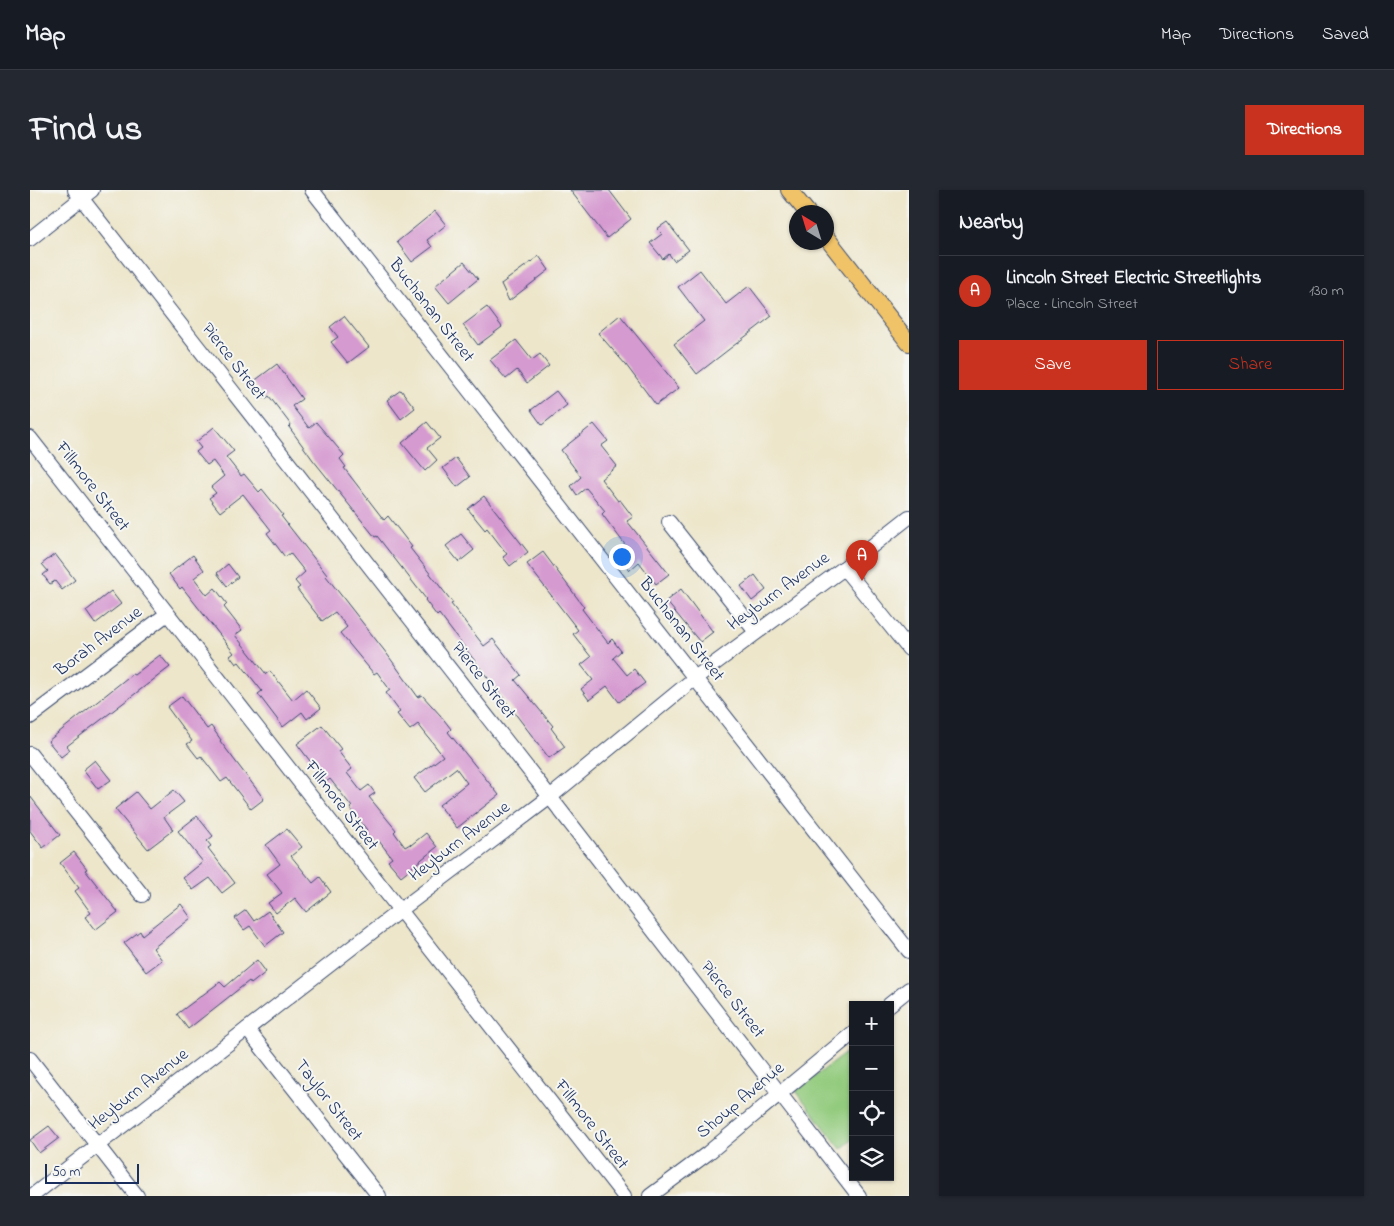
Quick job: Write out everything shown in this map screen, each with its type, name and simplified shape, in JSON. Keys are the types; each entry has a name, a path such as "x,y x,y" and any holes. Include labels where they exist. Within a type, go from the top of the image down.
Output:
{"main road":[{"path":"789,190 801,205"},
{"path":"834,248 909,343"}],"street":[{"name":"Buchanan Street","path":"312,190 909,951"},
{"path":"30,240 83,193"},
{"name":"Pierce Street","path":"83,193 859,1196"},
{"name":"Fillmore Street","path":"30,438 624,1196"},
{"name":"Heyburn Avenue","path":"32,1196 399,911 550,797 695,678 844,568 909,517"},
{"path":"669,522 756,632"},
{"path":"844,568 909,649"},
{"name":"Borah Avenue","path":"30,717 167,614"},
{"path":"30,754 142,895"},
{"path":"894,1001 909,989"},
{"name":"Taylor Street","path":"248,1029 379,1196"},
{"name":"Shoup Avenue","path":"650,1196 708,1153 849,1036"},
{"path":"30,1059 137,1196"}],"green space":[{"path":"849,1050 849,1142 841,1149 796,1091"}],"building":[{"path":"570,190 609,190 631,219 607,238"},
{"path":"435,211 446,225 427,240 432,247 412,262 397,242"},
{"path":"667,222 689,250 674,261 669,254 663,259 650,243 662,234 657,229"},
{"path":"539,256 549,270 509,301 501,284"},
{"path":"464,262 478,279 449,303 435,286"},
{"path":"700,270 726,304 749,286 772,316 697,374 674,344 704,321 678,287"},
{"path":"487,307 502,327 478,345 463,325"},
{"path":"620,315 679,388 656,405 626,365 598,333"},
{"path":"344,316 369,347 348,363 331,342 338,337 330,327"},
{"path":"516,340 532,360 540,354 549,366 527,383 517,370 506,379 490,360"},
{"path":"277,364 302,399 292,406 309,428 316,422 344,455 340,459 346,467 344,468 384,520 388,516 412,547 410,548 453,603 451,604 484,646 493,639 521,675 515,680 553,726 551,728 565,747 549,758 439,614 437,616 377,536 375,537 313,460 289,427 291,425 269,396 265,399 253,382"},
{"path":"401,390 415,408 401,419 387,400"},
{"path":"556,391 567,405 542,425 531,410"},
{"path":"427,422 440,438 427,448 437,460 425,471 402,443"},
{"path":"594,424 608,441 601,446 617,466 601,479 633,517 627,521 669,574 656,584 639,562 630,570 620,558 629,550 602,514 605,511 586,488 577,495 571,486 581,477 561,450"},
{"path":"214,427 234,451 226,457 241,476 244,474 259,492 262,489 283,515 281,516 418,697 422,695 441,716 451,729 448,732 499,795 457,828 439,805 467,783 456,768 425,792 414,778 443,756 418,724 410,730 397,714 400,712 386,693 390,690 377,672 374,674 340,633 347,627 335,612 322,621 297,589 300,587 295,581 305,572 290,553 285,557 267,533 271,530 243,494 220,512 209,498 216,493 211,487 224,476 213,461 207,465 196,452 201,448 196,442"},
{"path":"456,458 470,477 457,487 443,468"},
{"path":"484,496 528,552 510,566 503,557 507,554 487,528 485,530 468,509"},
{"path":"461,534 474,550 459,562 446,546"},
{"path":"543,552 608,643 612,639 621,651 613,658 627,675 634,669 645,683 619,702 607,686 589,700 581,689 593,680 581,665 591,657 573,634 578,630 527,564"},
{"path":"55,554 75,580 62,590 55,581 50,584 43,575 48,571 42,564"},
{"path":"193,555 204,570 194,578 207,595 215,588 227,604 224,607 242,630 235,635 266,674 270,671 293,700 306,689 321,708 307,719 302,712 283,727 258,694 262,691 239,662 236,664 230,656 234,653 182,587 180,589 169,574"},
{"path":"228,564 238,577 227,586 217,573"},
{"path":"755,575 766,590 752,601 741,586"},
{"path":"681,589 713,632 700,642 666,601"},
{"path":"111,591 121,604 95,624 86,611"},
{"path":"160,655 170,667 67,746 70,750 61,757 48,741 132,674 134,675"},
{"path":"182,696 207,729 211,726 220,741 264,799 251,809 227,778 221,782 201,756 198,758 187,744 192,741 167,707"},
{"path":"322,725 341,749 338,751 352,769 347,773 361,791 369,785 375,793 369,797 396,830 394,832 405,847 411,845 426,833 437,847 401,876 388,861 392,858 379,841 371,847 361,834 367,830 350,808 352,807 330,779 325,783 297,744"},
{"path":"95,760 111,780 98,789 83,770"},
{"path":"174,790 184,802 164,817 173,830 148,849 115,809 136,792 150,809"},
{"path":"30,796 60,835 43,848 30,831"},
{"path":"197,816 213,836 207,841 211,846 208,848 235,883 222,893 210,878 193,890 183,878 203,862 178,831"},
{"path":"287,829 302,847 291,856 313,883 320,877 331,892 306,912 295,898 276,913 268,903 282,893 267,874 280,864 266,845"},
{"path":"74,852 87,869 85,870 118,912 95,930 85,917 91,913 75,891 79,888 60,863"},
{"path":"181,904 191,918 153,948 162,960 146,972 124,943 140,931 142,935"},
{"path":"246,910 254,921 268,911 283,932 265,946 250,926 244,930 235,918"},
{"path":"257,960 266,972 251,984 249,981 188,1029 177,1014 220,982 225,987"},
{"path":"49,1126 59,1138 39,1153 30,1140"}],"place":[{"name":"Lincoln Street Electric Streetlights","path":"862,581"}]}
